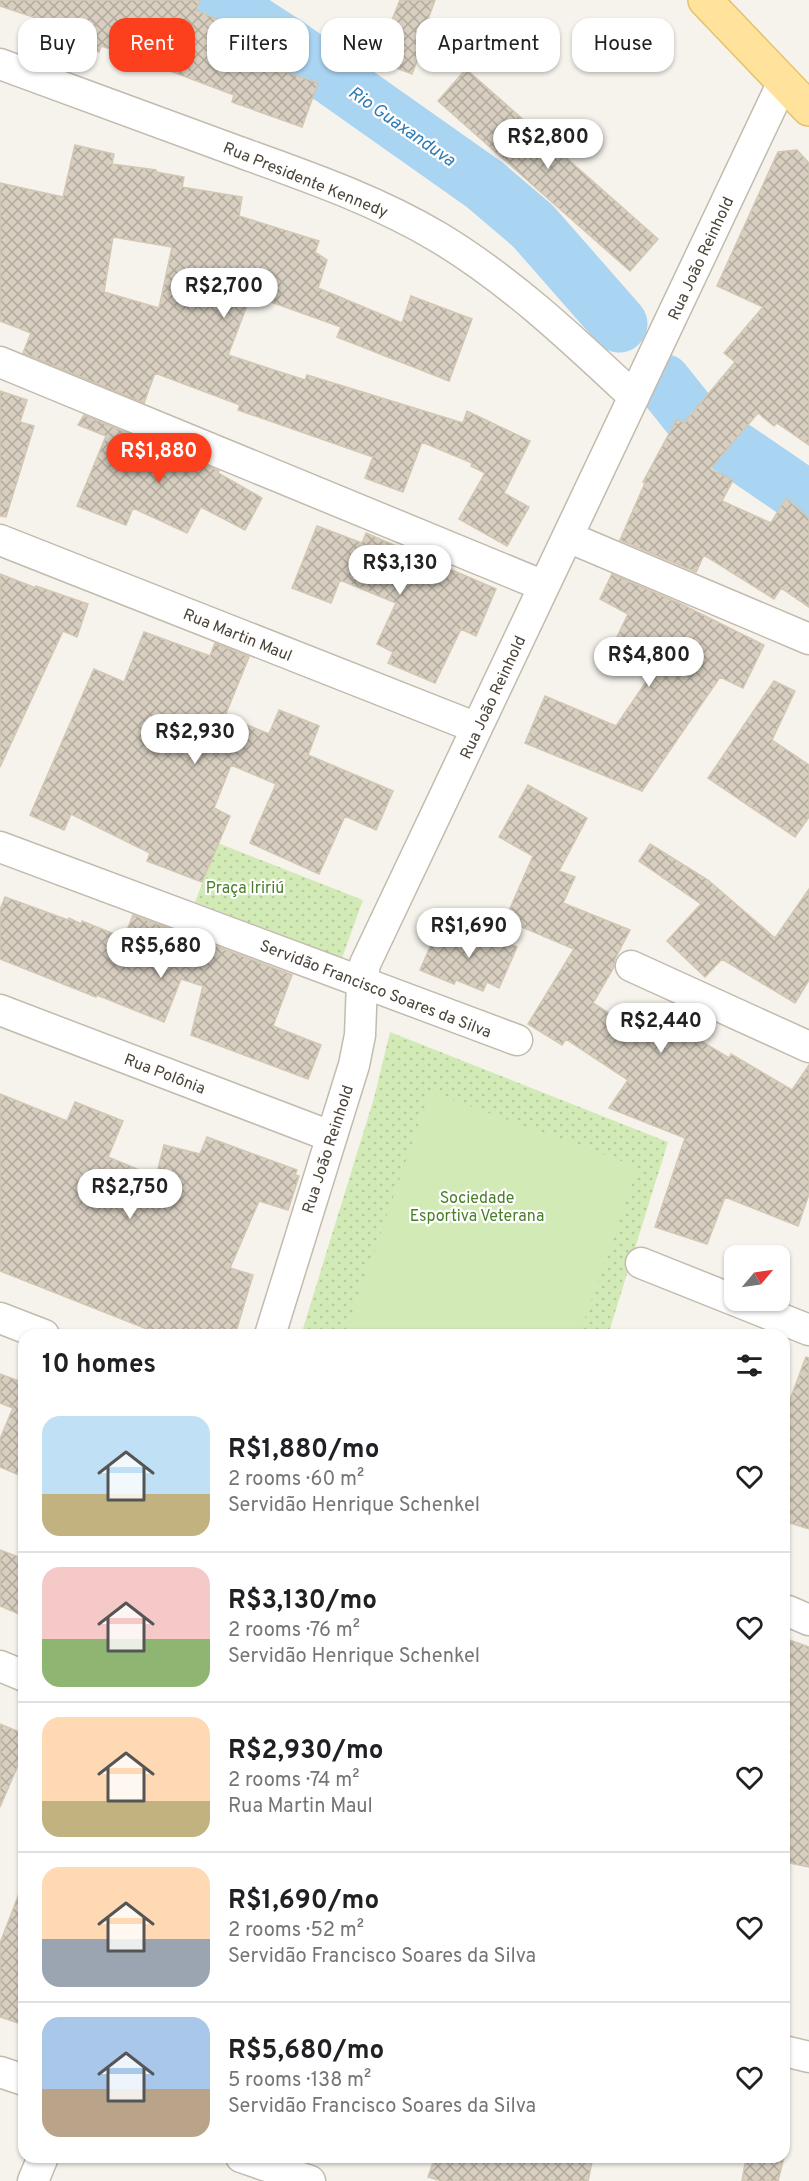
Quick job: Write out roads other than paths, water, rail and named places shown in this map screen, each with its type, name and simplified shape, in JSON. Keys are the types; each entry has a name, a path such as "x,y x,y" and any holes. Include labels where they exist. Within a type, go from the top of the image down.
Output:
{"main road":[{"path":"705,0 809,109"}],"street":[{"name":"Rua Presidente Kennedy","path":"0,64 321,181 384,209 437,237 485,268 640,385"},
{"name":"Rua João Reinhold","path":"272,1329 330,1136 354,1065 360,1035 365,964 783,82"},
{"path":"0,362 544,586"},
{"path":"568,537 809,639"},
{"name":"Rua Martin Maul","path":"0,540 477,728"},
{"name":"Servidão Francisco Soares da Silva","path":"0,847 517,1040"},
{"path":"631,966 809,1047"},
{"name":"Rua Polônia","path":"0,1010 330,1136"},
{"path":"641,1263 761,1324 809,1330"},
{"path":"0,1318 28,1329"},
{"path":"0,1666 18,1674"},
{"path":"790,2052 809,2057"},
{"path":"0,2072 18,2078"},
{"path":"33,2181 40,2163"},
{"path":"259,2163 310,2181"}],"waterway":[{"name":"Rio Guaxanduva","path":"217,0 288,46 485,185 533,226 619,324"},
{"name":"Rio Guaxanduva","path":"663,382 695,422 809,500"}],"park label":[{"name":"Praça Iririú","path":"245,887"},
{"name":"Sociedade Esportiva Veterana","path":"477,1206"}]}
